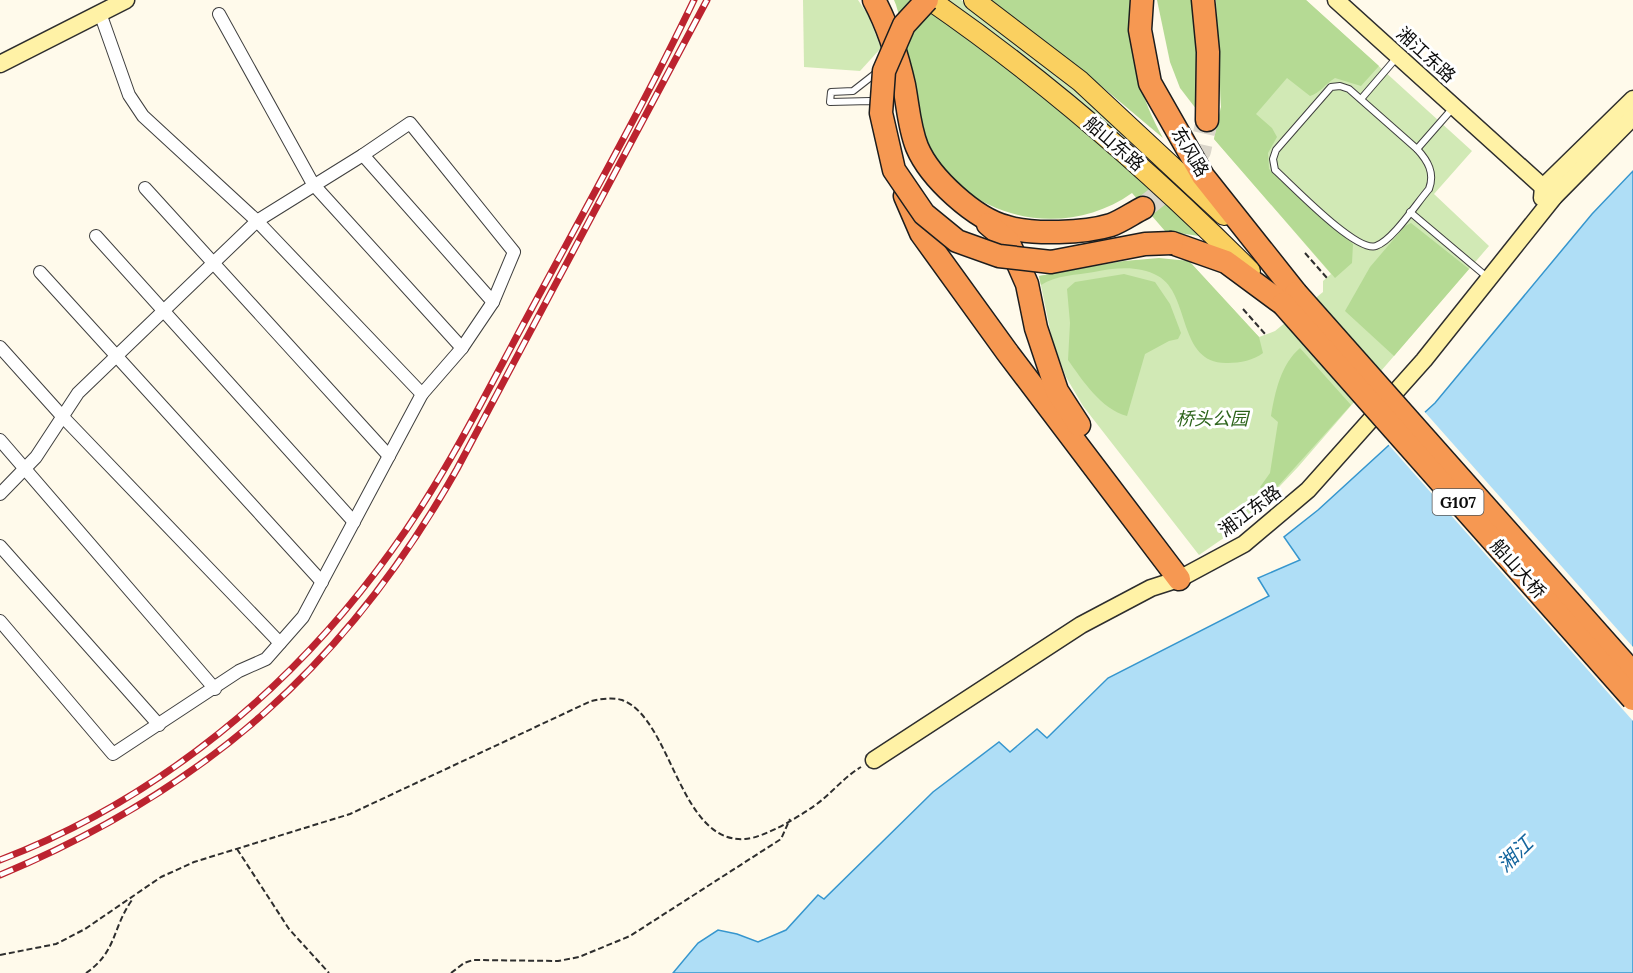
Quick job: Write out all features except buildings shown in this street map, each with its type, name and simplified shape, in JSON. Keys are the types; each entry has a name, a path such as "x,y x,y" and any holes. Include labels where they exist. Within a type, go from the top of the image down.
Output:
{"highway":[{"path":"874,0 892,34 904,88 900,114 918,149 943,184 1008,241 1027,284 1035,328 1057,391 1114,477 1152,544"},
{"path":"928,0 904,25 884,71 882,113 894,170 921,233 1007,352 1179,579"},
{"name":"东风路","path":"1142,0 1140,30 1150,83 1203,176 1285,294"},
{"path":"1203,0 1208,52 1207,120"},
{"path":"894,170 924,214 957,241 999,256 1051,262 1145,244 1173,243 1226,262 1285,294"},
{"path":"971,209 1006,227 1068,231 1111,225 1143,208"},
{"name":"船山大桥","path":"1285,294 1633,673"},
{"name":"船山大桥","path":"1285,294 1633,699"}],"main road":[{"name":"船山东路","path":"928,0 1002,50 1152,176 1285,294"},
{"name":"船山东路","path":"974,0 1080,81 1222,213 1285,294"}],"street":[{"path":"0,54 103,7 126,0"},
{"name":"湘江东路","path":"1336,0 1549,192"},
{"path":"0,64 103,7"},
{"path":"103,7 129,95 143,116 257,221 422,394"},
{"path":"219,14 314,186 462,348"},
{"name":"湘江东路","path":"874,760 1081,625 1151,588 1179,579 1244,544 1308,490 1424,360 1539,216 1549,192 1633,99"},
{"name":"湘江东路","path":"1549,192 1633,117"},
{"path":"0,494 36,457 78,393 257,221 410,123 514,252 493,302 462,348 422,394 303,617 266,659 239,671 215,689 113,754 0,621"},
{"path":"363,155 493,302"},
{"path":"145,188 388,456"},
{"path":"96,236 354,522"},
{"path":"40,272 322,582"},
{"path":"0,347 62,417 280,643"},
{"path":"0,440 215,689"},
{"path":"0,546 159,725"}],"lane":[{"path":"892,34 886,59 872,78 853,91 831,92 830,102 870,101 900,114"},
{"path":"1360,99 1398,56"},
{"path":"1340,86 1349,89 1417,149 1425,158 1432,180 1429,189 1386,240 1376,246 1364,246 1352,239 1275,170 1273,159 1276,150 1331,87 1340,86"},
{"path":"1417,149 1454,106"},
{"path":"1410,212 1489,279"}],"path":[{"path":"1305,253 1327,278"},
{"path":"1243,309 1266,335"},
{"path":"0,955 56,944 133,898 161,877 194,862 350,814 591,701 607,698 622,700 637,709 650,725 694,808 725,836 744,839 766,834 820,801 854,771 874,760"},
{"path":"451,973 464,963 473,960 558,961 579,957 630,936 781,838 790,819"},
{"path":"237,849 289,929 328,973"},
{"path":"86,973 108,953 121,916 133,898"}],"green space":[{"path":"803,0 858,0 868,15 881,48 860,71 804,67"},
{"path":"894,0 914,0 967,37 1064,112 1199,231 1199,236 1165,231 1132,193 1105,208 1076,217 1047,219 1018,215 990,205 965,190 943,169 925,143"},
{"path":"942,0 961,0 1055,69 1147,156 1050,77"},
{"path":"987,0 1132,0 1132,37 1137,71 1147,104 1163,138 1081,69"},
{"path":"1157,0 1196,0 1200,114 1180,88 1170,62"},
{"name":"桥头公园","path":"1216,0 1306,0 1472,151 1434,194 1489,246 1298,467 1244,524 1199,555 1083,406 1066,377 1052,339 1039,276 1132,261 1189,261 1259,337 1275,331 1323,292 1323,281 1331,274 1214,139 1221,107"},
{"path":"1216,0 1306,0 1379,66 1361,86 1335,78 1310,96 1287,78 1256,114 1272,128 1277,137 1268,153 1269,169 1353,244 1352,263 1335,278 1214,139 1221,107"},
{"path":"1411,223 1469,269 1394,356 1345,311 1370,267 1405,226"},
{"path":"1159,258 1189,261 1259,337 1263,353 1247,361 1228,363 1212,361 1200,353 1186,327 1176,297 1168,285 1158,276 1143,270 1110,269 1060,277 1041,285 1039,276 1124,261"},
{"path":"1124,274 1155,282 1170,304 1181,333 1178,339 1169,341 1145,354 1127,416 1101,401 1068,360 1070,323 1067,289 1075,282"},
{"path":"1300,348 1351,405 1269,496 1260,487 1270,473 1278,422 1271,416 1280,379 1288,362"}],"water":[{"name":"湘江","path":"1633,171 1633,973 673,973 698,943 718,930 758,942 786,930 818,895 824,899 933,792 999,742 1010,752 1037,729 1047,738 1108,678 1269,596 1258,578 1300,560 1284,537 1318,510 1435,403 1592,214"}],"pier":[{"path":"1423,410 1633,647 1633,721 1387,443"}],"tunnel":[{"path":"1143,208 1176,182 1200,151 1207,120"}],"railway":[{"path":"0,860 58,835 115,805 168,771 219,734 312,648 354,600 412,521 449,461 615,155 694,0"},
{"path":"0,875 74,841 143,803 206,760 265,712 319,660 369,602 415,539 457,469 707,0"}]}
